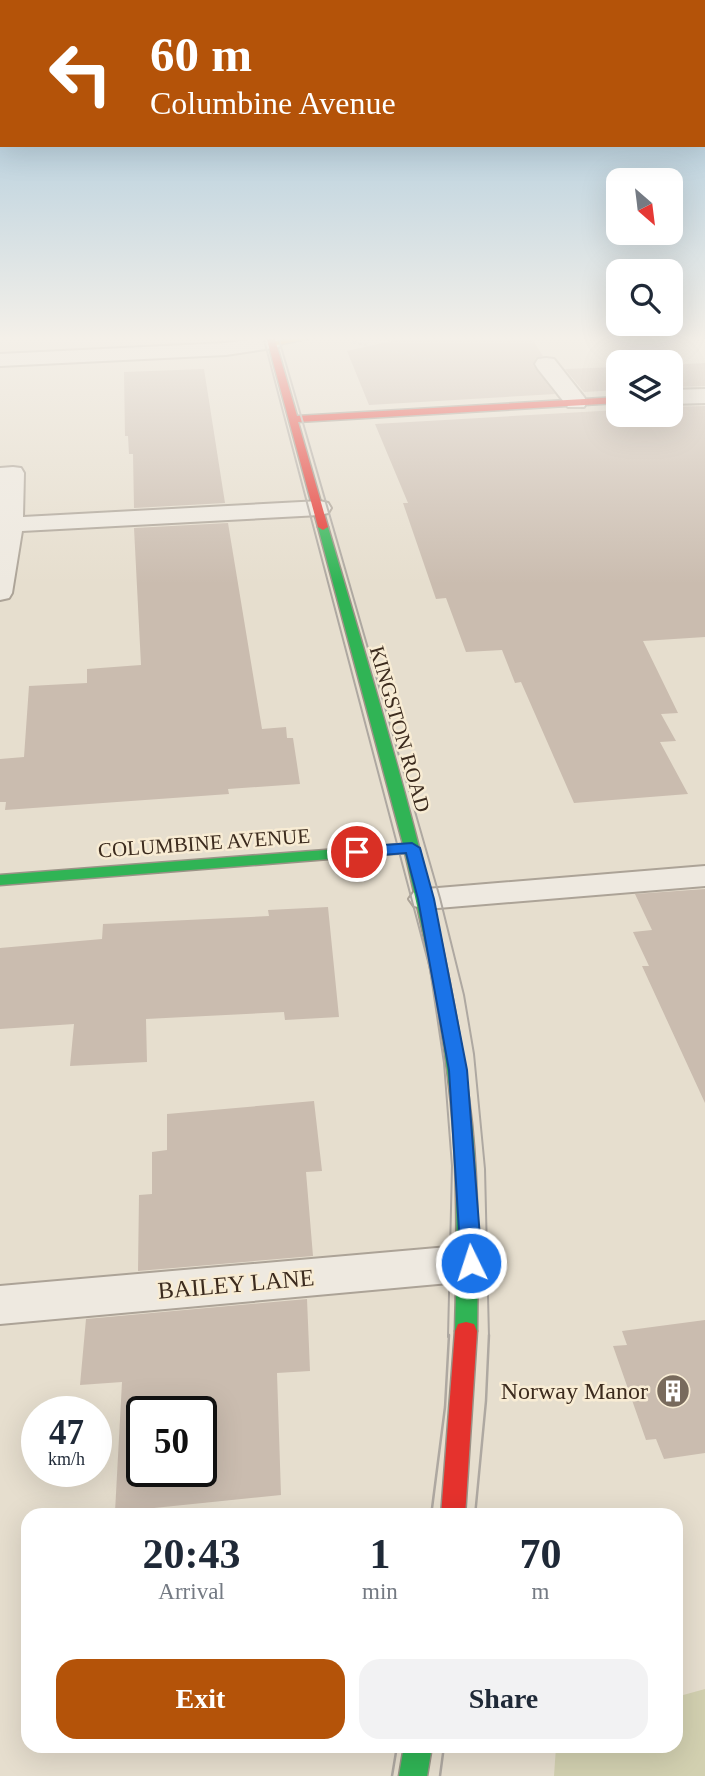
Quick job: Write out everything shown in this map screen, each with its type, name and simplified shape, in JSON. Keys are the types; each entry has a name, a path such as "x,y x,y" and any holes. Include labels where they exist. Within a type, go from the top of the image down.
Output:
{"main road":[{"name":"KINGSTON ROAD","path":"293,419 320,508 360,664 426,899 458,1070 471,1263 454,1508"},
{"name":"COLUMBINE AVENUE","path":"0,880 412,848"},
{"path":"413,1776 417,1753"}],"lane":[{"path":"0,474 13,473 11,525 0,593"},
{"path":"11,525 320,508"},
{"path":"426,899 705,876"},
{"name":"BAILEY LANE","path":"0,1305 471,1263"}],"shaded area":[{"path":"705,1689 705,1776 554,1776 556,1753 683,1753 683,1695"}],"building":[{"path":"125,419 212,419 225,503 134,508 133,454 129,454 128,436 125,436"},
{"path":"464,419 606,419 606,427 683,427 683,419 705,419 705,637 643,641 678,713 661,714 676,741 660,742 688,794 574,803 521,682 515,683 502,650 466,652 446,598 436,599 403,503 408,503 375,424"},
{"path":"228,523 262,729 286,727 287,738 293,738 300,784 228,789 229,794 5,810 6,802 0,802 0,759 24,757 29,686 87,683 87,669 141,665 134,528"},
{"path":"705,889 705,1103 642,966 649,966 633,932 652,930 635,894"},
{"path":"328,907 339,1017 285,1020 284,1012 146,1019 147,1062 70,1066 74,1024 0,1029 0,948 102,939 103,924 269,916 268,910"},
{"path":"314,1101 322,1171 306,1172 313,1256 138,1271 139,1195 152,1194 152,1152 167,1150 167,1114"},
{"path":"307,1299 310,1371 277,1373 281,1495 154,1508 115,1508 122,1382 80,1385 86,1319"},
{"name":"Norway Manor","path":"705,1320 705,1453 664,1459 656,1439 646,1440 613,1346 627,1345 622,1331"}],"tram line":[{"path":"285,419 430,969 444,1063 452,1166 448,1337"},
{"path":"302,419 440,898 464,995 474,1054 485,1169 489,1336"},
{"path":"432,1508 445,1407 449,1335"},
{"path":"476,1508 489,1336"},
{"path":"392,1776 396,1753"},
{"path":"440,1776 443,1753"}],"traffic: fast":[{"path":"323,527 406,824 449,1024 462,1125 469,1227 466,1331"},
{"path":"0,880 412,848"},
{"path":"413,1776 417,1753"}],"traffic: jam":[{"path":"293,419 323,527"},
{"path":"454,1508 466,1331"}],"place":[{"name":"Norway Manor","path":"673,1391"}],"route":[{"path":"357,852 412,848 426,899 458,1070 471,1263"}]}
